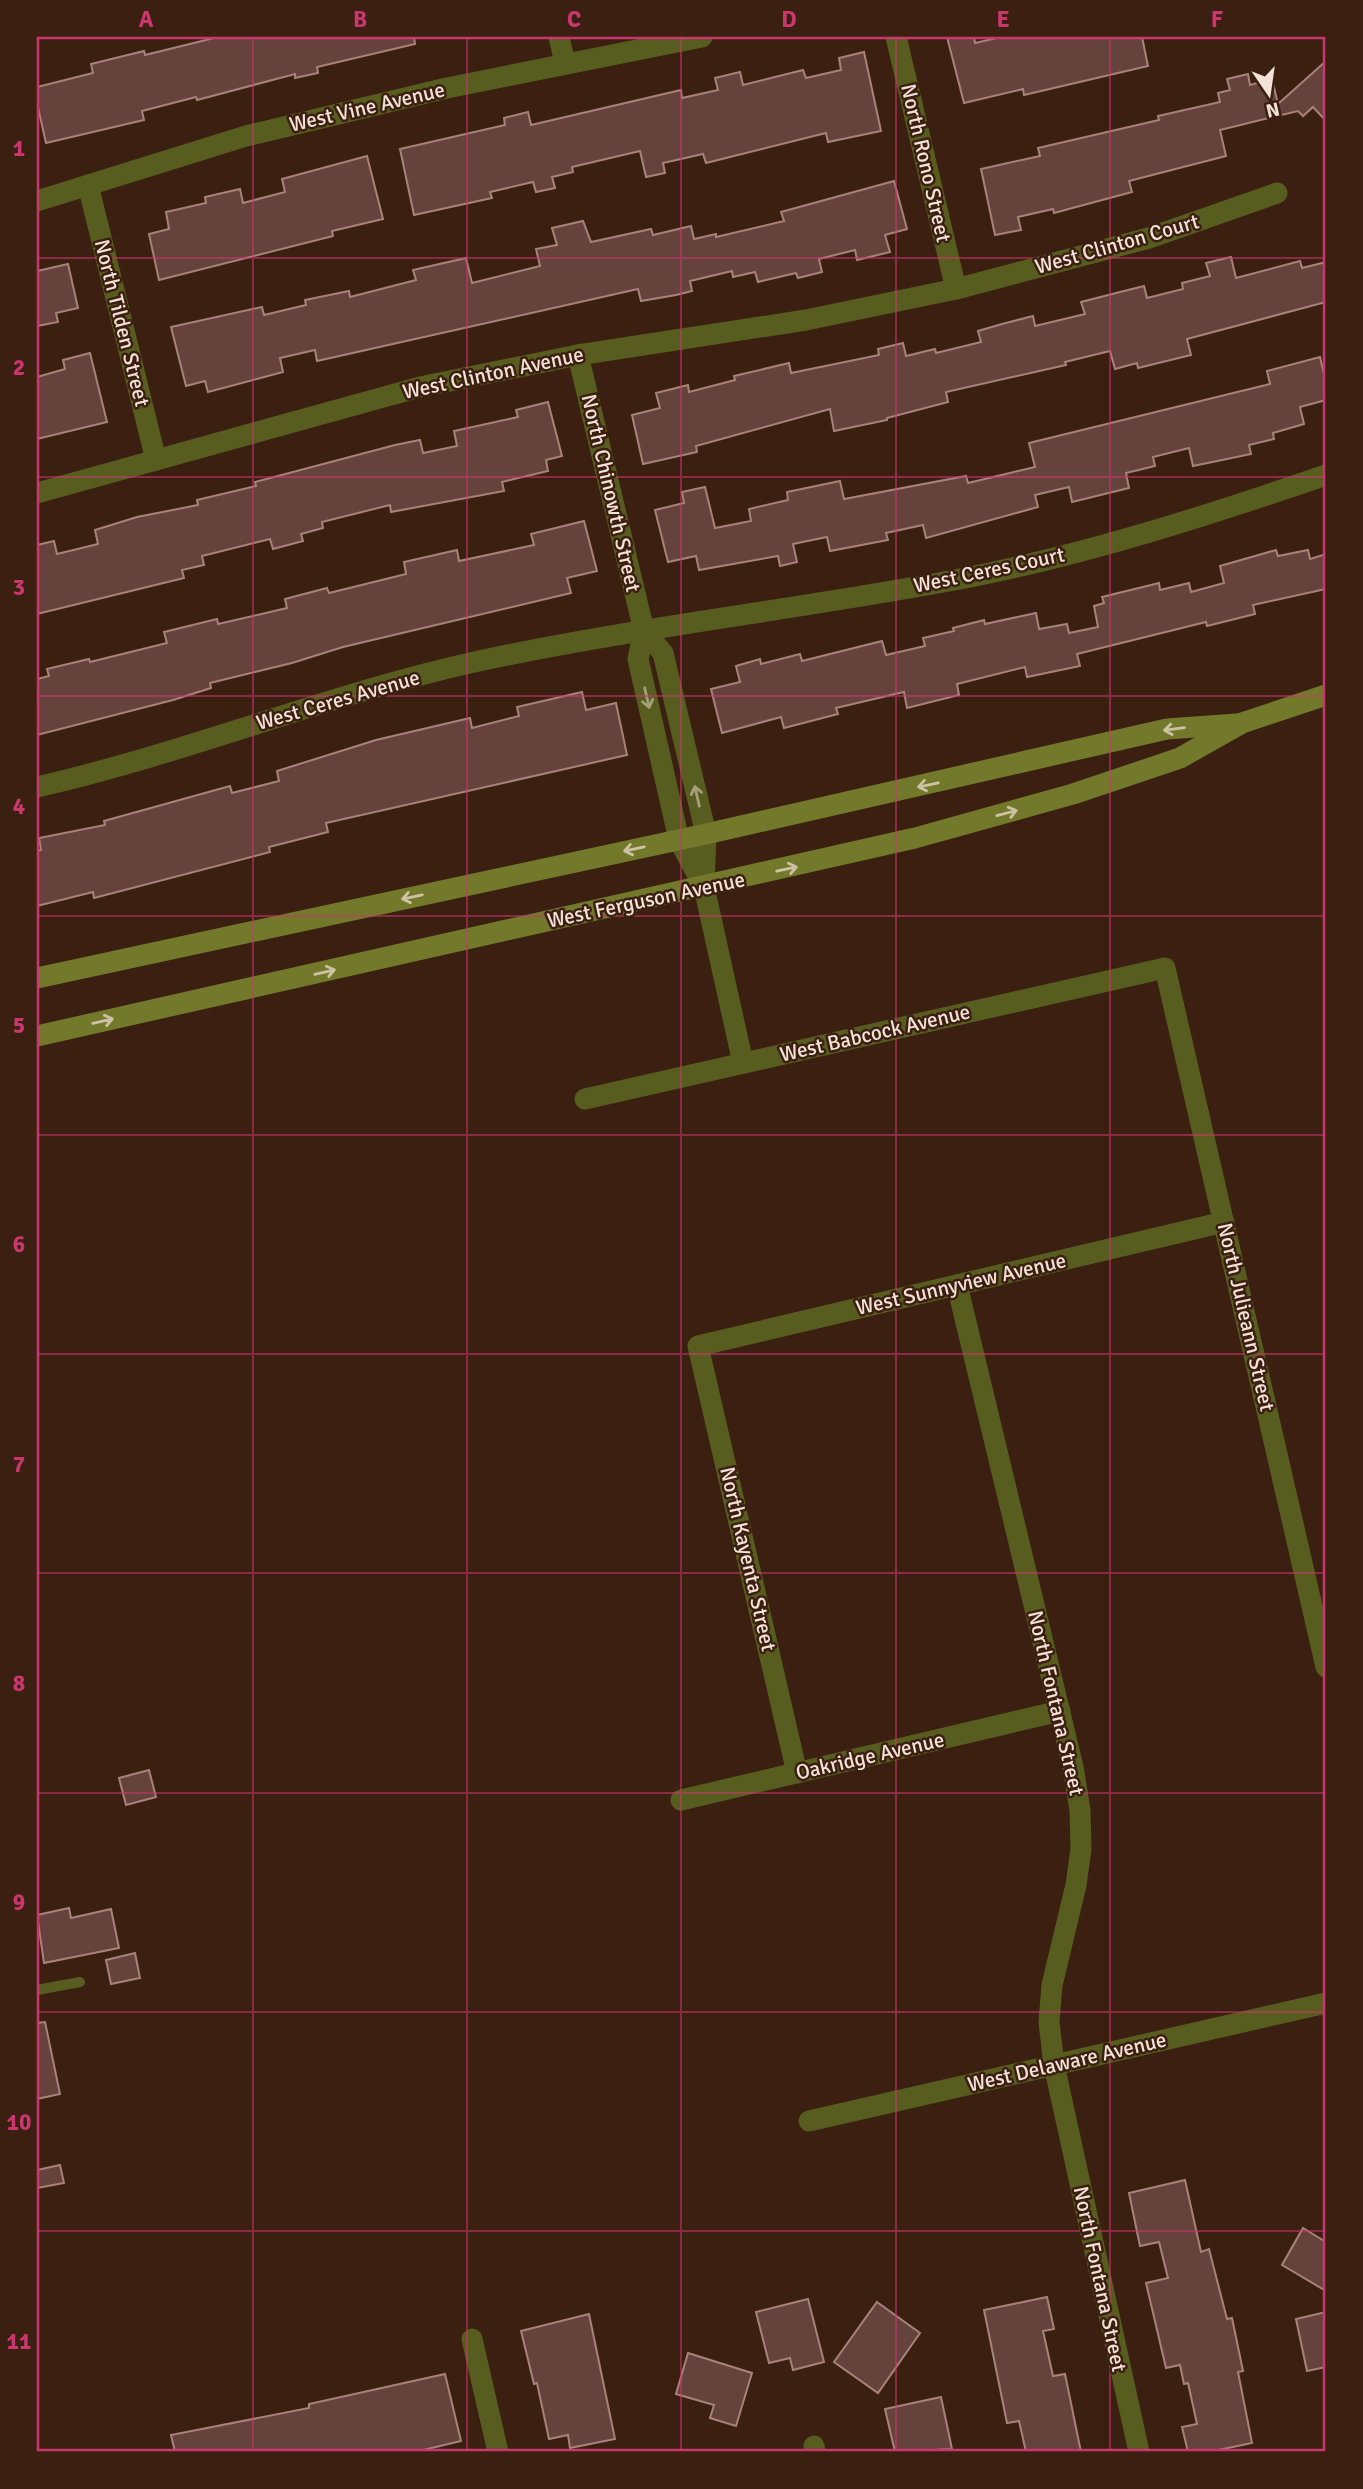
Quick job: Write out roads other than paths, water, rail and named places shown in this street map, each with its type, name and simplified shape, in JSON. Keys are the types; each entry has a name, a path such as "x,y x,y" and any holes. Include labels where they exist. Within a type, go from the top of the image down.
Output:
{"street":[{"path":"559,37 565,63"},
{"name":"West Vine Avenue","path":"37,201 246,136 565,63 702,37"},
{"name":"North Rono Street","path":"896,37 956,289"},
{"name":"North Tilden Street","path":"88,185 156,460"},
{"name":"West Clinton Court","path":"956,289 1149,238 1277,193"},
{"name":"West Clinton Avenue","path":"37,492 407,391 578,355 806,320 956,289"},
{"name":"North Chinowth Street","path":"578,355 644,631 638,659 679,840 704,887"},
{"name":"West Ceres Court","path":"644,631 964,578 1178,526 1326,475"},
{"name":"North Chinowth Street","path":"644,631 663,653 706,834 704,887 743,1063"},
{"name":"West Ceres Avenue","path":"37,787 89,775 303,708 490,658 644,631"},
{"name":"West Ferguson Avenue","path":"37,1036 915,838 1073,794 1180,758 1242,723 1326,695"},
{"name":"West Ferguson Avenue","path":"37,978 679,840 1167,729 1242,723"},
{"name":"West Babcock Avenue","path":"585,1099 1165,968"},
{"name":"North Julieann Street","path":"1165,968 1326,1667"},
{"name":"West Sunnyview Avenue","path":"698,1346 1224,1222"},
{"name":"North Fontana Street","path":"957,1285 1060,1712 1080,1810 1081,1849 1076,1885 1052,1985 1049,2022 1054,2065 1139,2452"},
{"name":"North Kayenta Street","path":"698,1346 797,1773"},
{"name":"Oakridge Avenue","path":"681,1800 1060,1712"},
{"name":"West Delaware Avenue","path":"808,2121 1326,2003"},
{"path":"472,2339 498,2452"}],"lane":[{"path":"37,1990 80,1982"}]}
